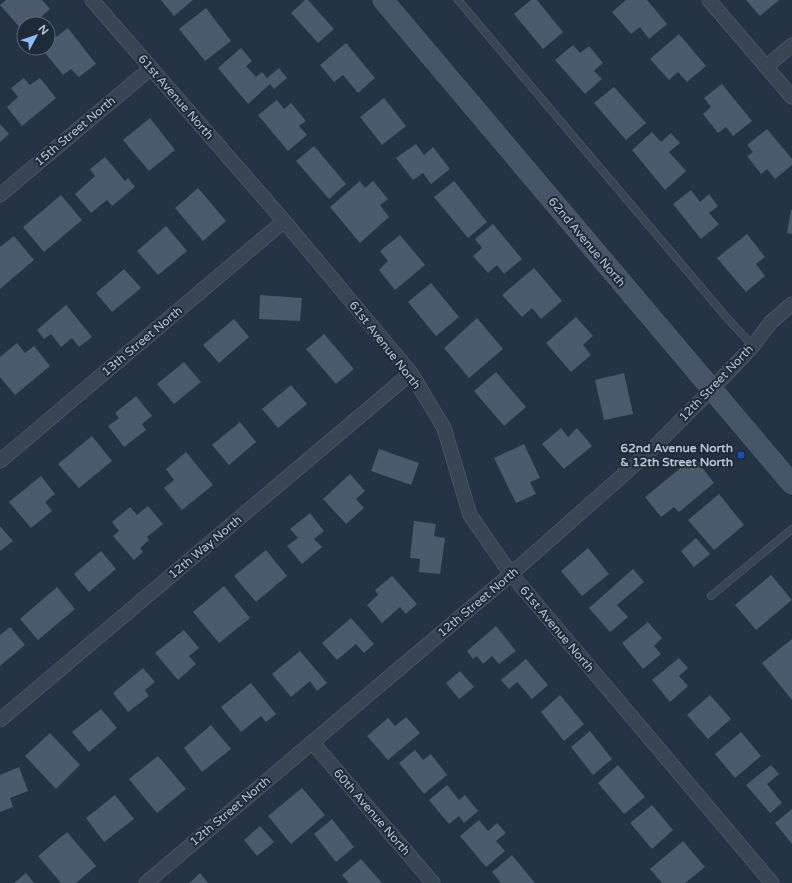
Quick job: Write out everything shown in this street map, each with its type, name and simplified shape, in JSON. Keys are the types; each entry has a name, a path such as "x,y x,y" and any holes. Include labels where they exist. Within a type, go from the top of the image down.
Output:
{"street":[{"name":"61st Avenue North","path":"92,0 284,221 411,373 444,428 470,515 511,574 772,883"},
{"name":"62nd Avenue North","path":"383,0 792,484"},
{"path":"709,0 792,97"},
{"path":"766,67 792,45"},
{"name":"15th Street North","path":"0,195 151,68"},
{"name":"13th Street North","path":"0,461 284,221"},
{"name":"12th Street North","path":"146,883 511,574 648,453 711,390 752,346 771,322 792,304"},
{"name":"12th Way North","path":"0,720 411,373"},
{"name":"60th Avenue North","path":"312,742 433,883"}],"lane":[{"path":"458,0 752,346"},
{"path":"711,596 792,528"}],"building":[{"path":"6,0 42,0 50,9 42,16 16,16 16,23 0,5"},
{"path":"161,0 193,0 174,16"},
{"path":"305,0 308,0 334,29 318,43 291,13"},
{"path":"531,0 537,0 563,32 543,49 514,14"},
{"path":"626,0 647,0 667,24 649,39 640,27 631,34 612,12"},
{"path":"746,0 779,0 760,16"},
{"path":"206,8 231,41 205,61 179,29"},
{"path":"68,28 96,64 79,77 71,69 63,75 48,56 56,56 56,37"},
{"path":"679,34 706,66 687,82 678,72 669,80 650,59"},
{"path":"346,43 375,78 358,93 343,75 334,82 320,65"},
{"path":"573,45 580,53 589,46 603,63 594,71 602,79 585,94 555,60"},
{"path":"241,48 252,61 246,66 256,77 262,72 267,78 279,68 287,78 274,89 270,84 248,104 218,68"},
{"path":"24,78 30,85 40,78 56,98 22,126 7,107 18,97 11,88"},
{"path":"722,84 752,121 733,136 726,127 718,133 703,114 711,107 704,98"},
{"path":"614,87 646,123 626,140 594,103"},
{"path":"384,98 406,126 382,145 360,117"},
{"path":"277,100 284,109 291,103 306,121 299,126 307,135 288,151 258,115"},
{"path":"150,118 175,150 149,171 123,140"},
{"path":"0,124 9,134 0,142"},
{"path":"767,129 792,159 792,165 775,179 767,169 761,174 747,156 753,152 747,145"},
{"path":"652,132 661,142 671,133 680,143 669,152 686,171 665,190 632,150"},
{"path":"416,144 424,155 433,147 450,169 431,184 423,173 413,180 396,158"},
{"path":"314,146 346,184 329,199 296,161"},
{"path":"105,157 125,181 128,178 135,187 112,206 107,200 91,213 75,194 95,176 90,169"},
{"path":"360,181 365,188 373,181 388,199 380,205 389,217 360,243 330,207"},
{"path":"454,181 487,222 468,238 434,197"},
{"path":"198,188 226,221 203,241 175,208"},
{"path":"691,190 700,202 709,194 718,206 709,213 719,224 701,239 673,204"},
{"path":"61,195 82,220 44,252 23,227"},
{"path":"792,210 792,234 787,233"},
{"path":"493,224 522,259 504,274 497,265 488,273 473,256 482,248 475,239"},
{"path":"166,226 187,251 158,275 137,251"},
{"path":"747,234 765,257 756,264 765,276 746,292 717,258"},
{"path":"400,235 425,265 395,290 379,270 388,261 380,251"},
{"path":"14,236 34,260 0,289 0,247"},
{"path":"534,268 562,301 541,319 532,308 522,317 502,295"},
{"path":"124,269 141,288 112,312 96,293"},
{"path":"431,283 459,317 436,336 408,302"},
{"path":"260,295 302,298 300,321 259,319"},
{"path":"66,305 92,337 79,347 72,338 61,347 51,334 44,339 37,330"},
{"path":"576,317 593,336 583,345 591,355 571,372 546,343"},
{"path":"477,318 503,349 469,378 444,348"},
{"path":"234,319 249,337 219,363 203,345"},
{"path":"324,334 354,369 336,384 306,349"},
{"path":"17,343 25,353 34,346 50,366 15,395 0,377 0,357"},
{"path":"184,362 201,382 174,404 157,384"},
{"path":"496,372 526,407 504,426 474,391"},
{"path":"624,373 633,414 604,420 595,380"},
{"path":"291,385 307,404 278,428 262,409"},
{"path":"136,396 152,416 142,424 146,430 124,447 108,426 119,418 115,413"},
{"path":"240,422 256,442 229,465 212,445"},
{"path":"561,428 568,437 577,428 592,446 564,469 542,444"},
{"path":"92,436 112,461 79,488 58,464"},
{"path":"524,444 540,478 530,482 536,494 516,503 494,458"},
{"path":"379,449 419,463 411,485 371,471"},
{"path":"186,452 213,485 182,510 164,488 174,480 166,469"},
{"path":"694,457 714,483 679,512 674,507 661,517 645,497"},
{"path":"350,474 365,491 356,499 364,508 346,524 323,499"},
{"path":"41,476 55,494 45,502 52,511 31,528 9,502"},
{"path":"719,494 744,525 714,550 688,520"},
{"path":"148,506 163,524 147,537 149,540 140,548 143,552 134,560 113,536 119,531 112,522 130,507 137,515"},
{"path":"310,513 324,531 314,539 322,547 302,564 287,546 298,538 290,529"},
{"path":"414,521 436,524 434,536 445,538 440,574 419,572 420,559 410,558"},
{"path":"0,526 13,541 0,551"},
{"path":"696,538 710,554 694,567 681,551"},
{"path":"588,548 609,574 582,596 561,571"},
{"path":"266,550 287,576 256,602 234,576"},
{"path":"101,551 116,569 89,592 74,574"},
{"path":"633,569 644,582 617,605 628,617 610,632 589,608"},
{"path":"771,575 792,600 756,630 735,605"},
{"path":"392,576 417,604 406,614 400,607 382,623 367,605 378,595 375,590"},
{"path":"224,586 250,618 219,643 193,612"},
{"path":"57,587 75,609 38,640 20,619"},
{"path":"351,618 374,644 364,653 356,644 337,660 322,643"},
{"path":"648,622 662,638 654,646 661,654 643,669 622,643"},
{"path":"496,626 516,651 499,664 492,656 483,664 477,656 473,659 467,651"},
{"path":"10,627 25,645 0,666 0,635"},
{"path":"184,630 199,648 189,656 196,664 178,680 155,653"},
{"path":"792,639 792,700 762,663"},
{"path":"300,651 327,683 317,691 310,681 291,697 272,674"},
{"path":"679,658 688,668 679,676 688,686 670,702 652,680"},
{"path":"526,659 548,685 532,699 517,682 509,689 501,680"},
{"path":"143,668 155,682 145,690 149,696 128,712 113,693"},
{"path":"460,671 474,687 459,699 446,683"},
{"path":"251,683 276,714 266,722 261,716 241,732 221,707"},
{"path":"560,695 584,724 564,741 541,712"},
{"path":"710,695 731,719 708,739 687,715"},
{"path":"101,709 117,728 89,752 72,732"},
{"path":"406,717 420,733 388,760 367,736 388,718 395,726"},
{"path":"211,725 231,749 202,772 184,748"},
{"path":"590,731 612,759 593,775 571,747"},
{"path":"741,732 761,756 735,778 715,754"},
{"path":"50,733 80,765 56,789 25,756"},
{"path":"415,750 423,760 431,754 447,775 424,794 399,763"},
{"path":"158,756 186,789 157,813 129,779"},
{"path":"618,765 645,797 624,814 598,783"},
{"path":"771,765 779,774 767,784 782,803 770,813 746,785"},
{"path":"19,767 28,791 10,798 13,807 0,812 0,775"},
{"path":"447,785 459,800 465,795 478,811 464,823 459,816 449,824 429,800"},
{"path":"302,788 325,815 291,844 268,816"},
{"path":"115,795 134,819 104,842 86,818"},
{"path":"652,805 673,830 652,849 630,823"},
{"path":"792,809 792,844 775,823"},
{"path":"332,819 354,847 336,862 314,834"},
{"path":"479,820 488,831 497,823 506,833 496,841 505,851 486,867 460,836"},
{"path":"260,826 274,842 257,856 244,840"},
{"path":"67,832 96,866 76,883 61,883 38,856"},
{"path":"683,841 705,867 685,883 662,883 650,869"},
{"path":"512,855 535,883 501,883 492,872"},
{"path":"361,859 382,883 349,883 342,875"},
{"path":"26,873 34,883 14,883"},
{"path":"200,873 208,883 189,883"}],"place":[{"name":"62nd Avenue North & 12th Street North","path":"741,455"}]}
